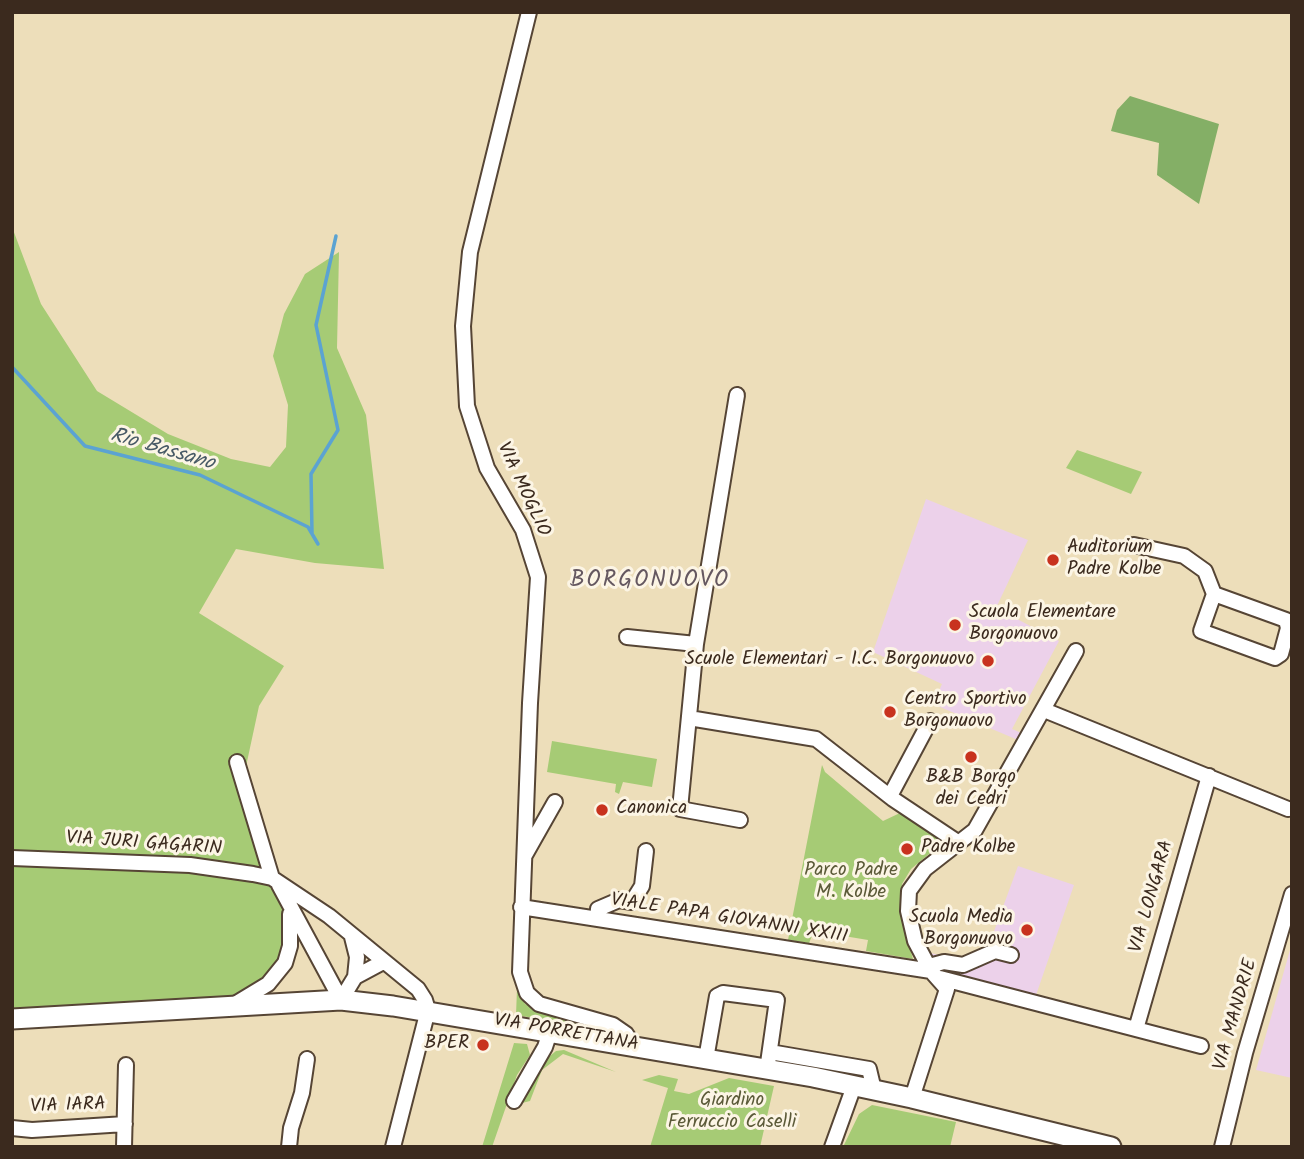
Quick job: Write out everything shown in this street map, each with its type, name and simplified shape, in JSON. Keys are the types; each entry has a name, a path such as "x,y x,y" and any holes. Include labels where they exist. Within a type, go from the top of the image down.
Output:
{"main road":[{"name":"VIA PORRETTANA","path":"12,1019 235,1004 341,1000 428,1010 706,1059 768,1061 854,1086 1111,1147"}],"street":[{"name":"VIA MOGLIO","path":"529,12 470,252 463,326 467,406 488,468 523,530 538,577 523,859 520,972 527,993 539,1004 613,1025 626,1034 634,1046"},
{"path":"737,395 696,645 680,809 740,820"},
{"path":"1135,545 1184,556 1205,571 1214,593 1201,631 1275,658 1281,654 1288,628 1286,620 1214,593"},
{"path":"627,637 696,645"},
{"path":"912,1098 947,995 930,967 909,922 909,891 925,869 975,830 1076,651"},
{"path":"1044,710 1288,809"},
{"path":"689,718 817,739 890,796 959,843"},
{"path":"890,796 930,721"},
{"path":"237,761 275,881 341,1000 355,977 357,957 352,937"},
{"name":"VIA LONGARA","path":"1136,1029 1209,776"},
{"path":"523,859 555,802"},
{"path":"597,919 598,909 619,900 632,902 642,886 646,851"},
{"name":"VIA JURI GAGARIN","path":"12,858 190,865 275,881 329,916 418,989 428,1010"},
{"name":"VIA MANDRIE","path":"1222,1147 1245,1053 1292,894"},
{"path":"235,1004 268,984 285,963 290,946 289,905"},
{"name":"VIALE PAPA GIOVANNI XXIII","path":"521,907 930,967"},
{"path":"930,967 944,962 963,965 995,951 1011,955"},
{"path":"355,977 383,962"},
{"path":"930,967 1201,1046"},
{"path":"706,1059 717,996 723,993 777,1000 768,1061 869,1069 874,1090"},
{"path":"393,1147 428,1010"},
{"path":"514,1101 545,1047 550,1031"},
{"path":"289,1147 307,1059"},
{"path":"124,1147 126,1065"},
{"path":"832,1147 854,1086"},
{"name":"VIA IARA","path":"12,1128 32,1130 125,1124"}],"shaded area":[{"name":"Scuola Elementare Borgonuovo","path":"926,499 1028,540 996,608 1059,641 1012,729 1029,736 1025,743 933,704 942,684 873,652"},
{"name":"Scuola Media Borgonuovo","path":"1018,866 1074,885 1035,998 942,975 930,953 962,960 989,945"},
{"path":"1292,943 1292,1078 1256,1070"}],"green space":[{"path":"1130,96 1219,124 1199,204 1157,175 1159,143 1111,131 1117,110"},
{"path":"12,227 41,304 97,391 168,434 231,459 270,467 286,447 288,405 273,356 284,314 305,274 339,252 337,348 366,415 384,569 315,563 236,549 199,613 284,666 259,706 245,771 283,900 286,947 277,972 247,1002 12,1020"},
{"path":"1077,450 1142,472 1131,494 1066,468"},
{"path":"552,741 657,759 652,787 623,782 619,794 615,792 616,784 547,772"},
{"name":"Parco Padre M. Kolbe","path":"822,765 825,772 883,821 900,813 936,836 938,844 934,850 911,869 902,884 902,921 913,959 866,951 868,940 814,931 809,943 788,940"},
{"path":"517,989 525,1004 539,1011 605,1030 516,1015"},
{"path":"514,1043 527,1044 530,1055 517,1075 492,1147 482,1147"},
{"path":"564,1050 616,1072 563,1054 542,1070 530,1101 522,1103 529,1079 545,1060 556,1051"},
{"name":"Giardino Ferruccio Caselli","path":"659,1075 678,1079 674,1091 689,1094 729,1078 774,1086 760,1147 650,1147 668,1088 642,1080"},
{"path":"872,1105 956,1122 950,1147 843,1147 859,1114"}],"waterway":[{"path":"312,533 311,474 338,430 316,325 336,236"},
{"name":"Rio Bassano","path":"12,367 85,446 200,475 308,527 318,544"}],"place":[{"name":"Auditorium Padre Kolbe","path":"1053,560"},
{"name":"Scuola Elementare Borgonuovo","path":"955,625"},
{"name":"Scuole Elementari - I.C. Borgonuovo","path":"988,661"},
{"name":"Centro Sportivo Borgonuovo","path":"890,712"},
{"name":"B&B Borgo dei Cedri","path":"971,757"},
{"name":"Canonica","path":"602,810"},
{"name":"Padre Kolbe","path":"907,849"},
{"name":"Scuola Media Borgonuovo","path":"1027,930"},
{"name":"BPER","path":"483,1045"}],"district":[{"name":"BORGONUOVO","path":"650,582"}]}
